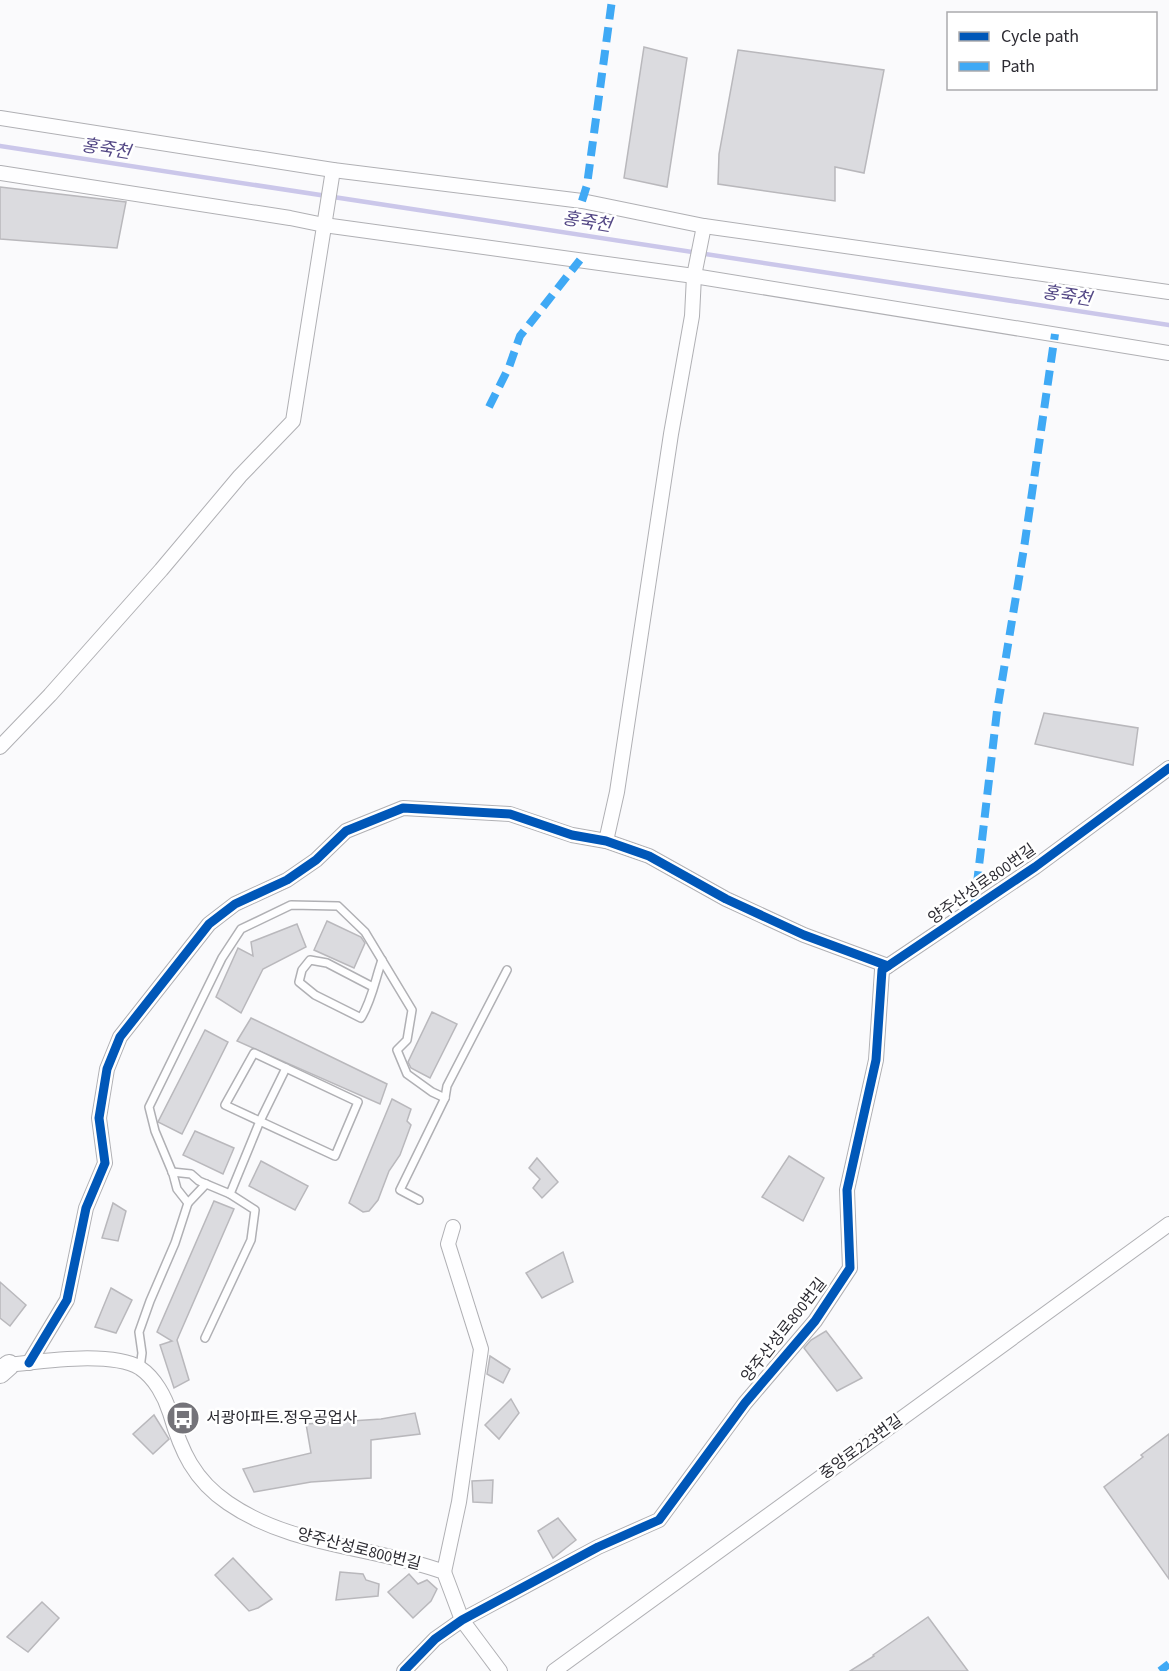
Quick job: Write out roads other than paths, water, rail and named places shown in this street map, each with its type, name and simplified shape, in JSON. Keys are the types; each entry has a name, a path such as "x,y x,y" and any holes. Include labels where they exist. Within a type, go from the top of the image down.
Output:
{"street":[{"path":"0,118 333,170 582,201 704,226 1169,292"},
{"path":"0,747 50,696 240,476 293,421 333,170"},
{"path":"0,173 324,225 694,276 1169,352"},
{"path":"606,841 617,792 671,434 692,316 694,276 704,226"},
{"name":"양주산성로800번길","path":"404,1671 435,1639 462,1620 598,1547 659,1520 745,1403 815,1321 850,1268 847,1190 876,1060 882,969 1026,873 1169,768"},
{"path":"29,1363 67,1300 86,1208 105,1163 99,1118 106,1069 120,1037 209,924 235,904 286,880 316,860 346,831 403,808 510,814 572,835 606,841 650,856 726,899 804,935 888,966"},
{"name":"중앙로223번길","path":"554,1671 1169,1224"},
{"name":"양주산성로800번길","path":"453,1227 448,1244 481,1349 459,1502 444,1572 462,1620"},
{"path":"3,1368 69,1359 101,1359 140,1368"},
{"name":"양주산성로800번길","path":"140,1368 162,1394 182,1450 190,1465 212,1491 229,1504 270,1525 321,1543 423,1564 444,1572"},
{"path":"462,1620 500,1671"}],"lane":[{"path":"188,1203 177,1189 155,1131 149,1107 222,958 241,929 291,905 338,906 365,932 412,1010 407,1040 397,1050 404,1066 408,1074 432,1092 445,1098"},
{"path":"373,987 327,963 310,960 302,970 299,982 315,995 361,1018 370,1004 382,960"},
{"path":"419,1200 400,1190 445,1098 447,1086 507,970"},
{"path":"254,1053 358,1102 336,1155 260,1121 225,1105 254,1053"},
{"path":"230,1194 260,1121 286,1068"},
{"path":"172,1172 191,1174 199,1181 230,1194 255,1210 251,1240 205,1338"},
{"path":"140,1368 142,1353 140,1332 150,1301 175,1243 188,1203 206,1184"}],"waterway":[{"name":"홍죽천","path":"0,146 1169,325"}],"place":[{"name":"서광아파트.정우공업사","path":"183,1418"}]}
